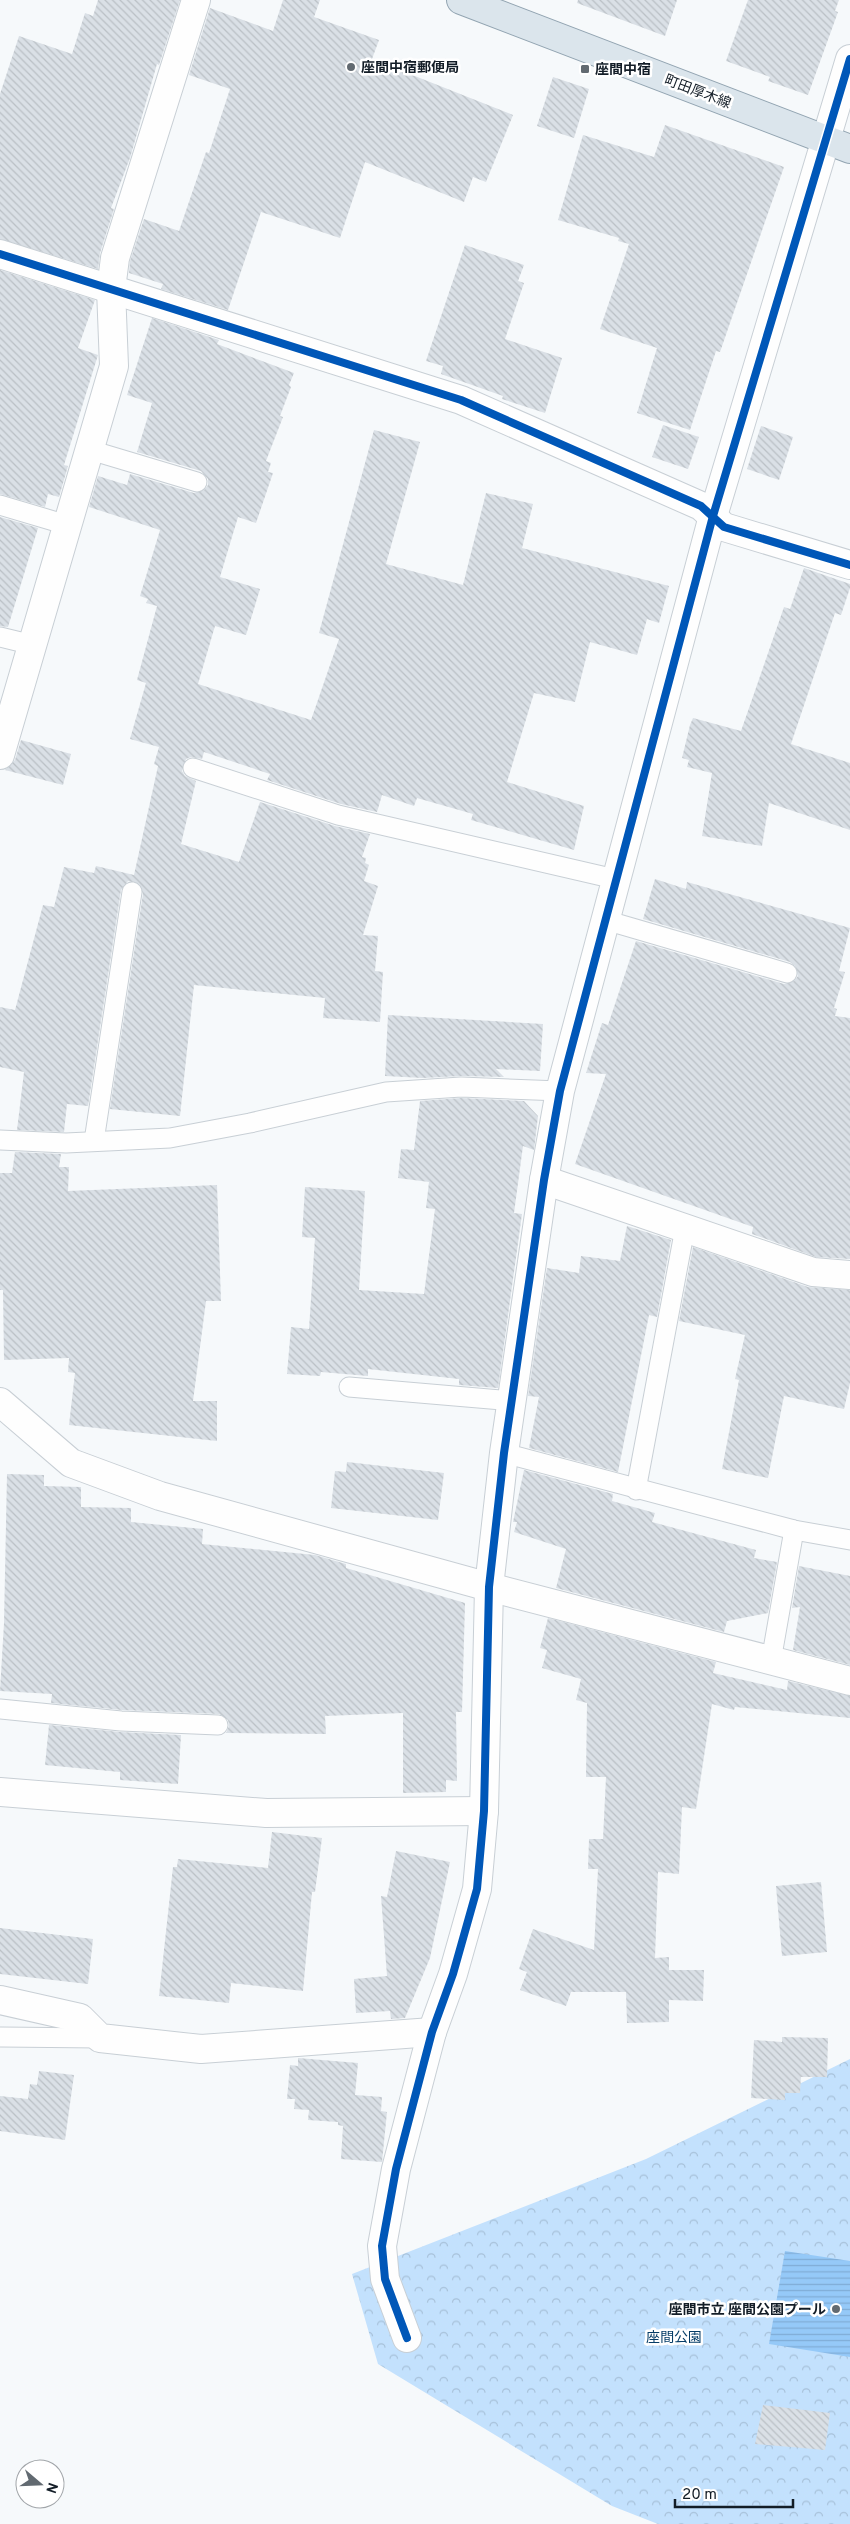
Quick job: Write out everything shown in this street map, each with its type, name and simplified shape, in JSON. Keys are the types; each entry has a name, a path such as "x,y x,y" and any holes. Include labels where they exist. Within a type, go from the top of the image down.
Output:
{"main road":[{"name":"町田厚木線","path":"462,0 838,145"}],"street":[{"path":"0,756 114,366 111,289 116,258 196,0"},
{"path":"407,2338 385,2279 382,2246 396,2169 432,2032 453,1974 477,1889 484,1811 489,1587 504,1453 544,1180 560,1091 713,516 838,145 850,59"},
{"path":"0,254 461,400 701,506 724,527 850,565"},
{"path":"544,1180 813,1272 850,1275"},
{"path":"0,1402 71,1463 160,1496 489,1587 850,1682"},
{"path":"0,1792 266,1813 484,1811"},
{"path":"0,2000 80,2018 100,2038 202,2049 432,2032"}],"lane":[{"path":"90,450 197,482"},
{"path":"0,505 67,525"},
{"path":"0,637 32,645"},
{"path":"193,768 338,815 615,879"},
{"path":"94,1141 132,892"},
{"path":"606,920 787,973"},
{"path":"0,1140 94,1141 170,1138 250,1123 386,1092 461,1087 560,1091"},
{"path":"636,1490 685,1228"},
{"path":"348,1387 512,1401"},
{"path":"504,1453 636,1490 794,1530 850,1540"},
{"path":"771,1661 794,1530"},
{"path":"0,1709 120,1721 218,1725"},
{"path":"0,2037 100,2038"}],"green space":[{"name":"座間公園","path":"850,2059 850,2524 658,2524 612,2506 378,2364 352,2274 646,2159"}],"water":[{"path":"785,2251 850,2261 850,2357 769,2344"}],"building":[{"path":"98,0 180,0 159,65 157,64 130,158 111,208 114,209 100,253 98,269 0,239 0,94 19,36 72,54 85,13 93,16"},
{"path":"283,0 320,0 314,17 379,40 372,59 513,115 486,182 473,177 464,202 365,162 340,238 261,212 228,310 161,289 163,284 129,273 130,261 144,219 179,231 206,152 209,153 230,89 189,75 210,8 273,31"},
{"path":"578,0 677,0 665,36 577,3"},
{"path":"748,0 839,0 835,11 838,12 808,95 768,81 770,77 726,61"},
{"path":"553,77 589,89 574,138 537,126"},
{"path":"665,125 784,167 720,352 716,351 690,430 637,413 657,348 600,329 629,244 618,241 619,238 558,220 583,135 654,157"},
{"path":"465,245 524,265 518,281 524,283 505,339 562,358 545,413 502,399 503,396 441,374 443,366 426,361"},
{"path":"0,270 95,300 78,348 98,355 64,465 68,466 59,497 48,494 45,507 0,494"},
{"path":"152,318 219,340 217,344 294,373 280,416 283,417 266,461 271,463 268,472 273,473 256,523 238,517 220,577 260,589 246,635 215,626 198,684 311,720 339,639 319,633 374,430 420,442 386,564 463,585 486,493 533,504 522,548 669,586 659,623 647,619 637,655 590,642 575,702 534,693 507,782 584,806 574,850 471,820 473,814 417,798 414,806 382,795 377,812 341,804 267,780 270,774 204,752 202,759 191,757 186,759 182,771 185,776 196,781 181,844 239,862 260,802 335,826 370,834 362,857 366,858 365,863 369,865 364,881 378,886 363,935 378,936 375,971 383,972 380,1022 323,1018 325,998 194,985 180,1116 110,1109 143,894 139,884 128,881 121,890 88,1106 67,1104 64,1132 17,1130 24,1072 0,1067 0,1007 15,1010 43,905 54,907 64,867 94,873 96,866 134,875 158,766 154,764 159,747 130,739 146,683 137,680 157,606 146,603 148,599 140,596 160,530 89,507 98,476 127,485 130,474 194,493 204,490 208,485 208,479 201,471 137,452 152,403 127,395"},
{"path":"663,425 699,437 688,469 652,457"},
{"path":"761,426 793,437 779,480 747,469"},
{"path":"0,517 38,528 8,627 0,626"},
{"path":"804,568 850,584 850,588 841,615 835,613 791,744 850,763 850,830 769,803 762,846 702,836 712,773 687,767 689,760 682,758 690,725 693,718 741,731 784,607 790,609"},
{"path":"21,740 71,754 63,785 5,770 15,760"},
{"path":"655,879 686,889 687,882 850,928 839,971 845,972 834,1008 837,1009 835,1016 850,1018 850,1259 816,1257 752,1234 753,1227 575,1164 606,1074 586,1073 602,1023 608,1025 636,941 784,984 794,981 798,976 795,966 790,962 643,919"},
{"path":"388,1015 543,1024 540,1071 496,1069 504,1077 461,1076 423,1078 385,1076"},
{"path":"461,1098 524,1101 538,1116 534,1150 523,1146 514,1213 522,1214 498,1388 459,1385 459,1379 368,1369 368,1376 321,1372 320,1376 287,1374 291,1327 309,1329 315,1238 302,1237 305,1187 365,1191 359,1290 424,1294 435,1209 426,1208 429,1182 398,1178 401,1149 414,1150 420,1101"},
{"path":"15,1152 61,1154 59,1167 69,1167 68,1191 217,1185 221,1301 206,1301 193,1401 217,1401 217,1441 69,1425 75,1373 68,1372 69,1358 4,1360 3,1290 0,1290 0,1173 12,1173"},
{"path":"627,1226 671,1240 657,1317 649,1315 618,1472 529,1448 539,1397 528,1396 547,1268 579,1273 581,1256 620,1261"},
{"path":"693,1247 808,1287 850,1290 850,1383 844,1409 784,1396 768,1478 722,1469 739,1380 735,1379 745,1335 679,1321"},
{"path":"347,1462 444,1473 438,1520 331,1508 335,1471 346,1472"},
{"path":"524,1470 613,1494 612,1501 655,1513 652,1522 756,1550 754,1558 777,1562 768,1613 727,1621 724,1632 556,1588 566,1549 514,1532 517,1522 513,1522"},
{"path":"7,1474 44,1475 44,1486 81,1487 81,1507 131,1508 131,1522 203,1529 202,1544 315,1555 346,1564 346,1568 465,1603 462,1712 456,1712 457,1781 446,1780 446,1792 403,1793 403,1713 325,1716 326,1734 226,1733 229,1726 228,1720 219,1714 122,1710 51,1703 52,1694 0,1691 4,1623"},
{"path":"799,1566 850,1576 850,1665 793,1650 800,1607 792,1608"},
{"path":"548,1618 716,1662 713,1673 787,1690 788,1681 850,1696 850,1718 735,1707 734,1710 712,1704 696,1809 682,1807 679,1874 658,1872 655,1958 669,1957 669,1970 704,1970 703,2001 669,2000 669,2022 627,2023 626,1992 571,1992 566,2006 520,1990 527,1972 519,1969 533,1929 594,1950 598,1869 588,1869 589,1839 603,1839 606,1777 586,1777 587,1703 576,1700 581,1679 542,1668 547,1650 540,1648"},
{"path":"49,1725 120,1732 181,1735 178,1784 120,1780 120,1772 45,1765"},
{"path":"272,1832 322,1838 315,1892 312,1892 303,1991 231,1983 229,2003 159,1996 173,1867 177,1867 178,1859 268,1868"},
{"path":"396,1851 450,1862 430,1958 405,2018 391,2019 390,2011 356,2013 354,1979 387,1976 381,1896 387,1897"},
{"path":"821,1882 827,1952 782,1956 776,1886"},
{"path":"0,1928 93,1939 88,1984 0,1974"},
{"path":"782,2037 828,2038 827,2077 801,2077 800,2093 785,2093 785,2100 751,2098 754,2040 782,2042"},
{"path":"298,2058 358,2063 355,2095 382,2097 381,2111 387,2112 382,2162 341,2159 343,2126 338,2125 338,2122 308,2120 309,2110 294,2109 295,2099 287,2099 290,2065 298,2066"},
{"path":"39,2071 74,2075 65,2140 0,2131 0,2096 28,2099 30,2084 37,2085"},
{"path":"763,2405 830,2413 825,2450 755,2444"}],"cycle path":[{"path":"407,2338 385,2279 382,2246 396,2169 432,2032 453,1974 477,1889 484,1811 489,1587 504,1453 544,1180 560,1091 713,516 850,59"},
{"path":"0,254 461,400 701,506 724,527 850,565"}],"place":[{"name":"座間中宿郵便局","path":"351,67"},
{"name":"座間中宿","path":"585,69"},
{"name":"座間市立 座間公園プール","path":"836,2309"}]}
